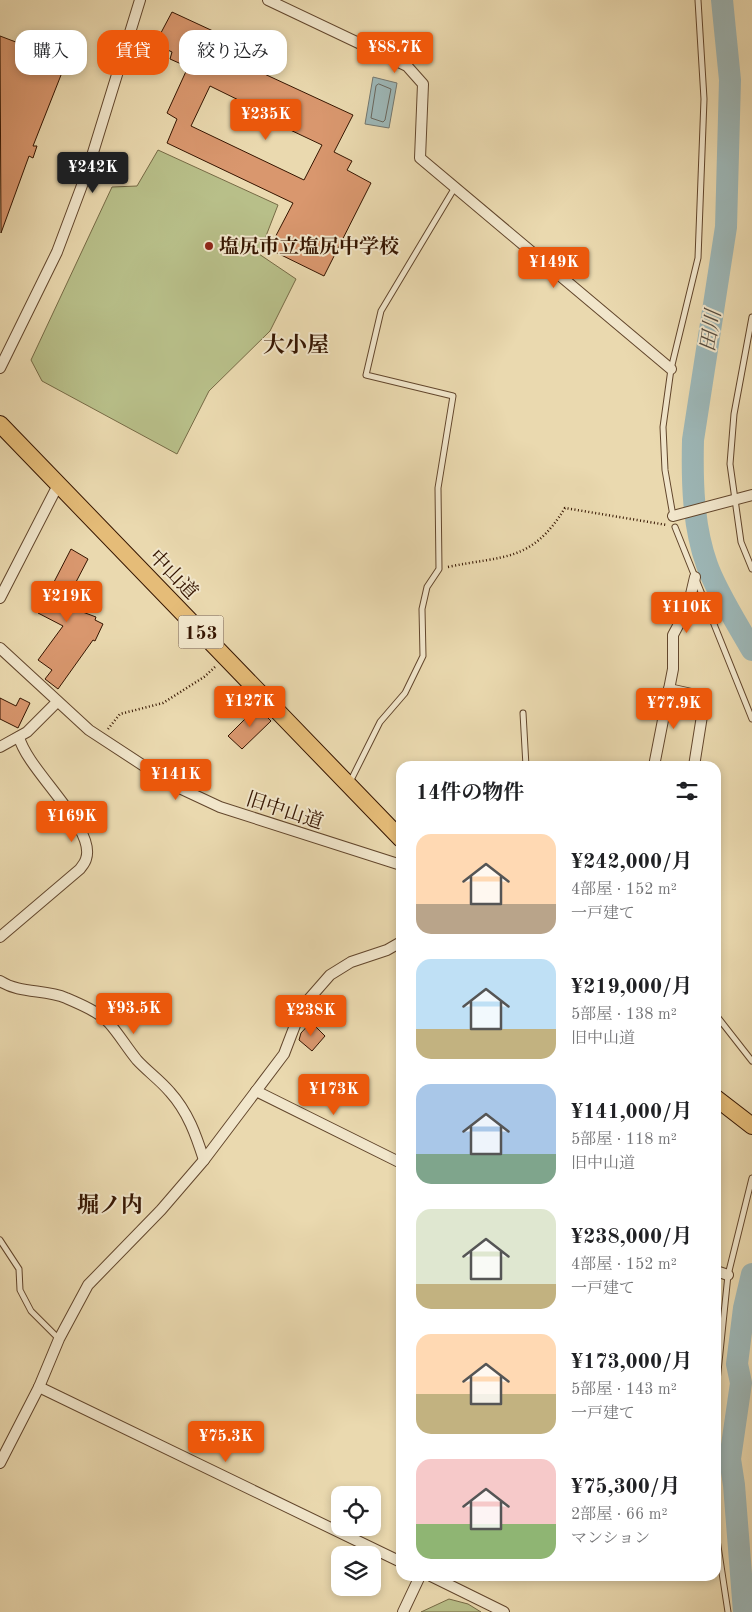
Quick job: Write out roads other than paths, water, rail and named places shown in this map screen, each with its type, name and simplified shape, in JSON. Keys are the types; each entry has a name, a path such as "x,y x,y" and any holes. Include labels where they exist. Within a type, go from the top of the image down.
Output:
{"highway":[{"name":"中山道","path":"0,424 396,834"},
{"path":"721,1102 752,1126"}],"street":[{"path":"0,368 34,304 57,252 87,172 140,0"},
{"path":"268,0 406,66 423,84 420,158 671,369"},
{"path":"0,598 58,485"},
{"path":"675,519 752,495"},
{"path":"655,761 673,669 673,635 688,607 695,578"},
{"name":"旧中山道","path":"0,648 57,702 101,738 192,796 258,820 396,863"},
{"path":"669,689 705,696 695,761"},
{"path":"0,747 27,732 57,702"},
{"path":"0,937 80,870 86,859 87,851 84,838 76,822 36,768 22,747 19,737"},
{"path":"0,1462 39,1387 59,1339 88,1285 162,1210 204,1160 284,1054 302,1007 330,975 351,962 387,950 396,945"},
{"path":"0,981 7,986 27,991 64,997 86,1007 108,1022 137,1059 170,1091 185,1111 196,1133 204,1160"},
{"path":"256,1091 396,1161"},
{"path":"721,1273 728,1275"},
{"path":"39,1387 396,1560"},
{"path":"403,1612 418,1581"},
{"path":"441,1581 504,1612"}],"lane":[{"path":"698,0 704,99 698,258 671,369 663,427 665,470 675,519 695,578 752,719"},
{"path":"349,784 380,722 405,692 424,656 422,609 427,587 439,569 438,488 453,396 366,375 381,311 454,188"},
{"path":"752,317 734,414 730,449 730,464 741,542 752,569"},
{"path":"523,713 526,761"},
{"path":"721,1021 752,1061"},
{"path":"721,1343 728,1275 752,1178"},
{"path":"0,1240 19,1269 20,1290 31,1311 59,1339"},
{"path":"721,1566 728,1612"}],"water":[{"path":"373,77 397,83 389,128 365,124"}],"waterway":[{"name":"田川","path":"722,0 730,80 726,227 693,440 693,488 696,519 707,565 722,597 752,650"},
{"name":"田川","path":"744,1612 734,1485 730,1459 741,1383 737,1364 744,1308 752,1274"}],"place":[{"name":"塩尻市立塩尻中学校","path":"209,246"}],"district":[{"name":"大小屋","path":"296,344"},
{"name":"堀ノ内","path":"110,1204"}]}
